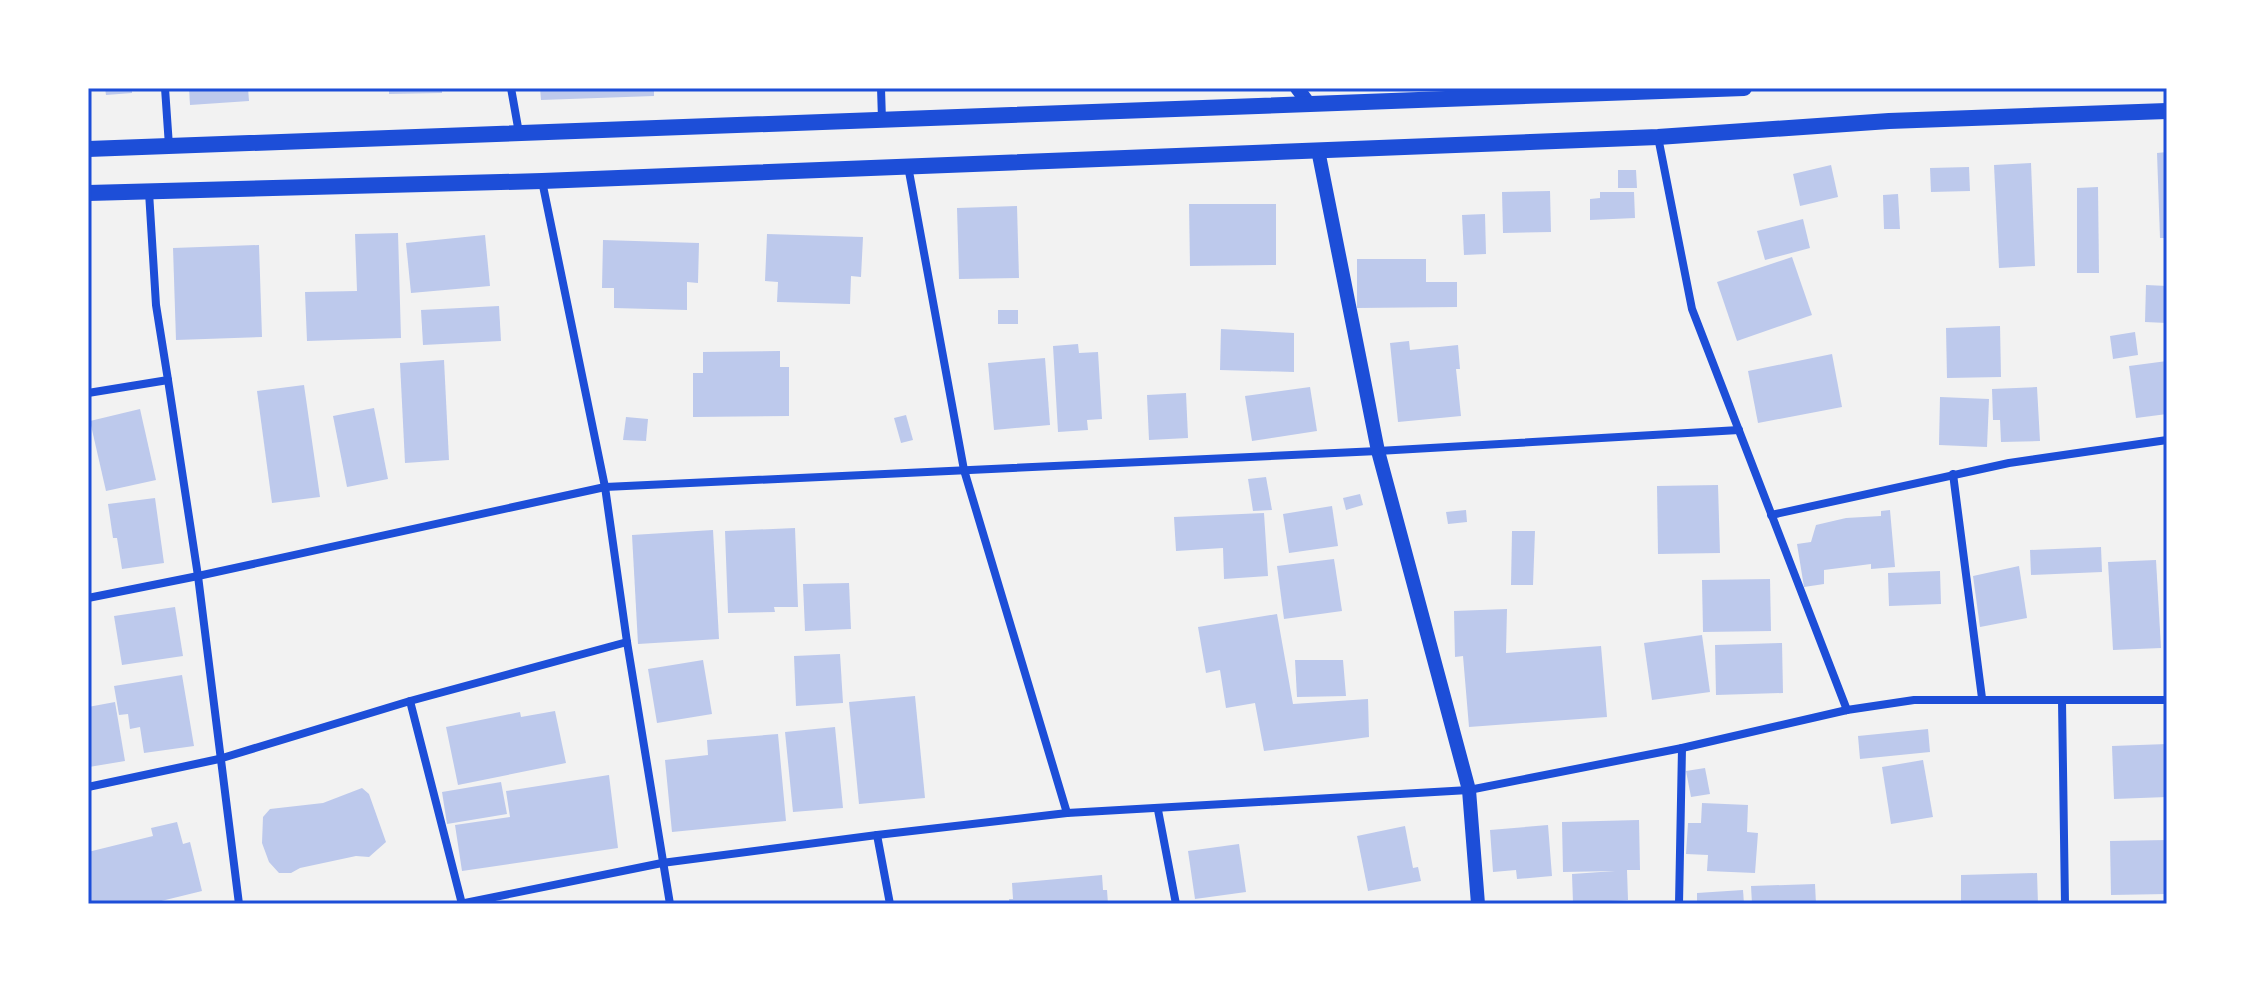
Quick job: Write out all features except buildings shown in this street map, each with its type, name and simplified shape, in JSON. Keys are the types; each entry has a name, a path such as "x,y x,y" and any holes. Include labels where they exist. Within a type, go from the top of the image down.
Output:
{"main road":[{"path":"88,149 1744,88"},
{"path":"88,193 542,181 1658,137 1889,121 2167,111"}],"street":[{"path":"165,88 169,146"},
{"path":"511,88 519,133"},
{"path":"881,88 882,121"},
{"path":"1297,88 1309,104"},
{"path":"1658,137 1692,309 1847,710"},
{"path":"1318,150 1378,451 1469,790 1478,904"},
{"path":"908,166 964,470 1067,813"},
{"path":"542,181 605,487 670,904"},
{"path":"149,192 156,305 198,576 239,904"},
{"path":"88,393 168,380"},
{"path":"88,598 605,487 1378,451 1739,430"},
{"path":"1771,515 2009,463 2167,440"},
{"path":"1953,474 1982,698"},
{"path":"88,787 219,759 410,701 627,642"},
{"path":"410,701 461,904 662,863 1067,813 1469,790 1682,748 1847,710 1914,700 2167,700"},
{"path":"2062,701 2065,904"},
{"path":"1679,904 1682,748"},
{"path":"1158,810 1176,904"},
{"path":"877,835 890,904"}]}
